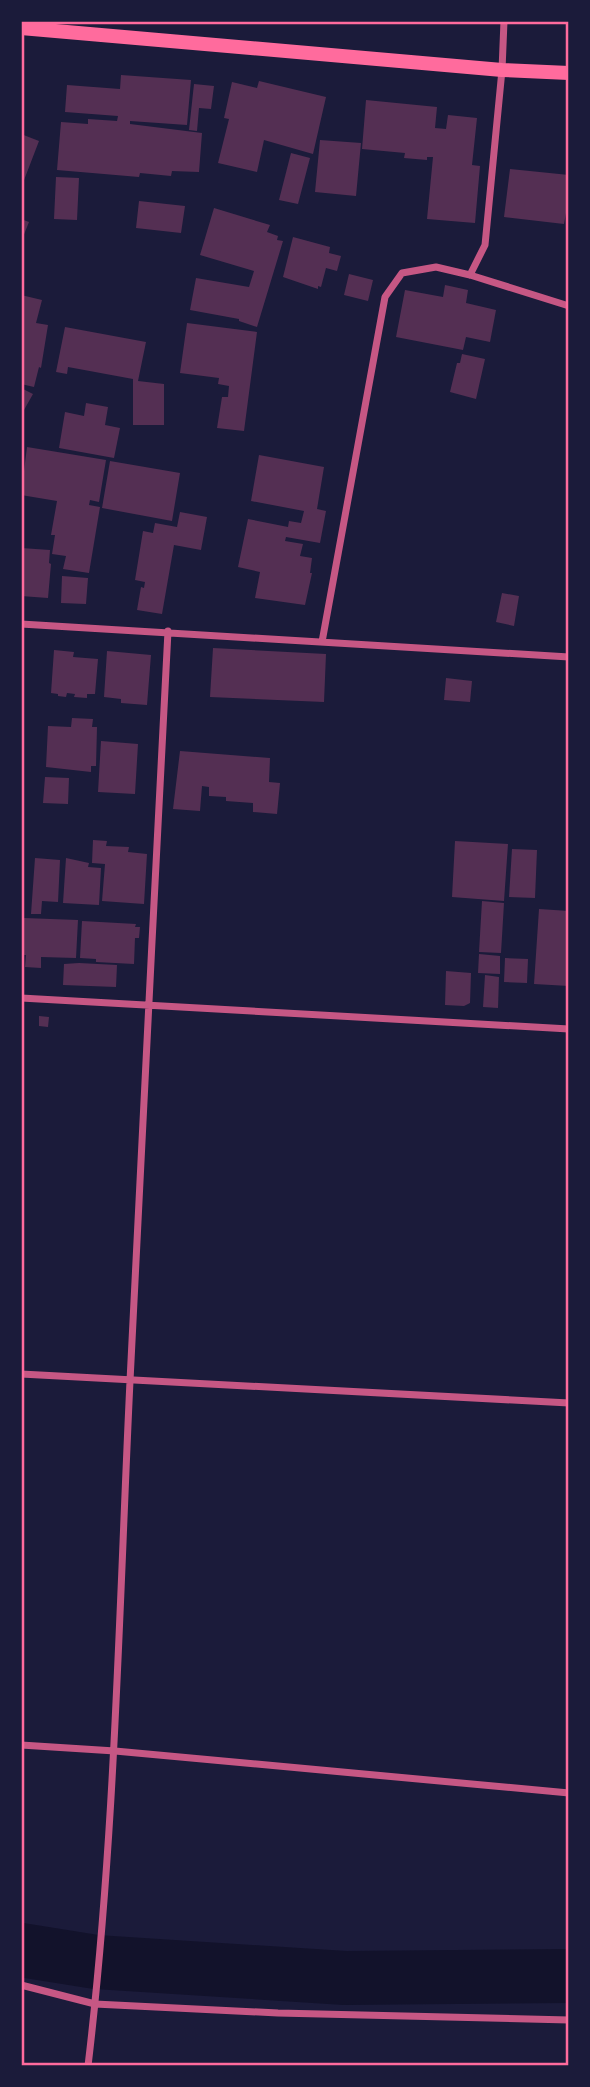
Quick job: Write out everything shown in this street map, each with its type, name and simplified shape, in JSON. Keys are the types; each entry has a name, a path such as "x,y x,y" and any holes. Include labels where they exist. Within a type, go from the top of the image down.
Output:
{"main road":[{"path":"21,28 59,26 502,70 569,73"}],"street":[{"path":"470,275 485,245 502,70 504,21"},
{"path":"322,642 385,297 401,273 436,267 569,306"},
{"path":"21,624 569,657"},
{"path":"88,2066 115,1751 130,1380 168,631"},
{"path":"21,998 569,1029"},
{"path":"21,1374 569,1403"},
{"path":"21,1745 115,1751 569,1793"},
{"path":"21,1985 95,2004 291,2013 569,2020"}],"building":[{"path":"121,75 191,80 187,125 130,121 130,124 202,133 199,172 172,171 171,176 140,173 139,177 57,170 61,122 88,124 88,119 117,121 118,116 65,112 67,85 120,89"},
{"path":"259,81 326,97 313,154 264,140 257,172 218,163 229,119 224,118 232,82 257,88"},
{"path":"194,84 214,86 211,109 199,108 197,131 189,130"},
{"path":"366,100 437,107 435,128 446,129 448,115 477,118 472,165 480,166 475,223 427,219 433,157 427,157 427,160 404,158 405,153 362,149"},
{"path":"21,134 39,141 21,188"},
{"path":"320,140 361,143 356,196 315,192"},
{"path":"291,153 310,158 298,204 279,200"},
{"path":"510,169 569,175 569,213 566,213 564,224 504,217"},
{"path":"56,177 79,178 77,220 54,219"},
{"path":"139,201 185,206 181,233 136,228"},
{"path":"214,208 270,225 267,232 283,241 257,327 239,319 190,310 196,278 249,287 254,271 200,255"},
{"path":"21,219 29,222 21,242"},
{"path":"293,237 330,247 329,253 341,256 337,271 326,268 318,289 283,277"},
{"path":"349,274 373,280 368,301 344,295"},
{"path":"445,285 468,290 466,303 496,310 490,342 466,337 463,350 396,337 405,290 443,297"},
{"path":"21,295 42,300 36,323 48,325 41,368 39,367 34,387 21,384"},
{"path":"187,323 257,332 244,431 217,428 222,397 228,397 229,386 218,384 219,378 180,373"},
{"path":"65,327 146,342 138,381 164,384 164,425 133,425 133,379 68,367 67,374 56,372"},
{"path":"462,354 485,359 476,399 450,392"},
{"path":"21,388 33,394 24,410 21,409"},
{"path":"86,403 108,407 105,425 120,428 114,458 59,448 65,412 84,416"},
{"path":"27,447 106,460 99,502 90,500 89,505 100,507 89,573 63,569 66,556 52,554 55,535 51,535 57,501 21,495"},
{"path":"259,455 324,467 317,509 326,511 320,543 286,537 285,541 303,544 300,556 312,558 312,573 305,605 255,598 260,572 238,567 248,519 288,527 289,521 301,523 304,511 251,501"},
{"path":"110,461 180,473 172,521 102,508"},
{"path":"180,512 207,517 201,550 174,545 162,614 137,610 141,587 144,588 145,582 135,580 143,531 153,533 155,523 177,527"},
{"path":"21,548 50,550 48,598 21,596"},
{"path":"62,576 88,578 86,604 61,603"},
{"path":"502,593 519,596 514,626 496,622"},
{"path":"213,648 326,654 324,702 210,697"},
{"path":"54,650 74,652 73,657 98,659 95,694 87,694 87,698 74,697 75,694 67,693 66,697 51,693"},
{"path":"107,651 151,655 147,705 121,703 121,699 104,697"},
{"path":"446,678 472,681 470,702 444,700"},
{"path":"72,718 93,719 92,727 97,727 96,766 91,766 91,772 46,767 48,726 71,727"},
{"path":"101,741 138,744 135,794 98,792"},
{"path":"180,751 270,758 269,782 280,783 277,814 253,812 253,803 226,801 226,797 209,796 209,787 202,786 200,811 173,809"},
{"path":"45,777 69,778 68,804 43,803"},
{"path":"93,840 107,841 106,846 129,847 128,852 147,854 144,904 102,901 105,864 92,863"},
{"path":"455,841 508,844 504,901 452,897"},
{"path":"512,849 537,850 535,898 509,897"},
{"path":"35,858 60,860 58,902 42,901 41,914 31,914"},
{"path":"66,858 89,863 88,867 101,868 99,905 63,903"},
{"path":"482,901 504,903 501,953 479,952"},
{"path":"539,909 569,911 569,986 534,984"},
{"path":"24,918 78,920 76,958 41,957 41,968 25,967 26,955 22,955"},
{"path":"82,921 136,924 135,927 140,927 139,938 135,938 134,964 96,962 96,959 80,958"},
{"path":"479,954 500,956 500,974 478,973"},
{"path":"505,958 528,959 527,983 504,982"},
{"path":"64,964 117,965 116,987 63,985"},
{"path":"446,971 471,973 470,1003 464,1006 445,1005"},
{"path":"485,975 499,977 498,1008 483,1007"},
{"path":"39,1016 49,1017 48,1027 39,1026"}],"waterway":[{"path":"21,1950 96,1962 345,1978 569,1976"}]}
